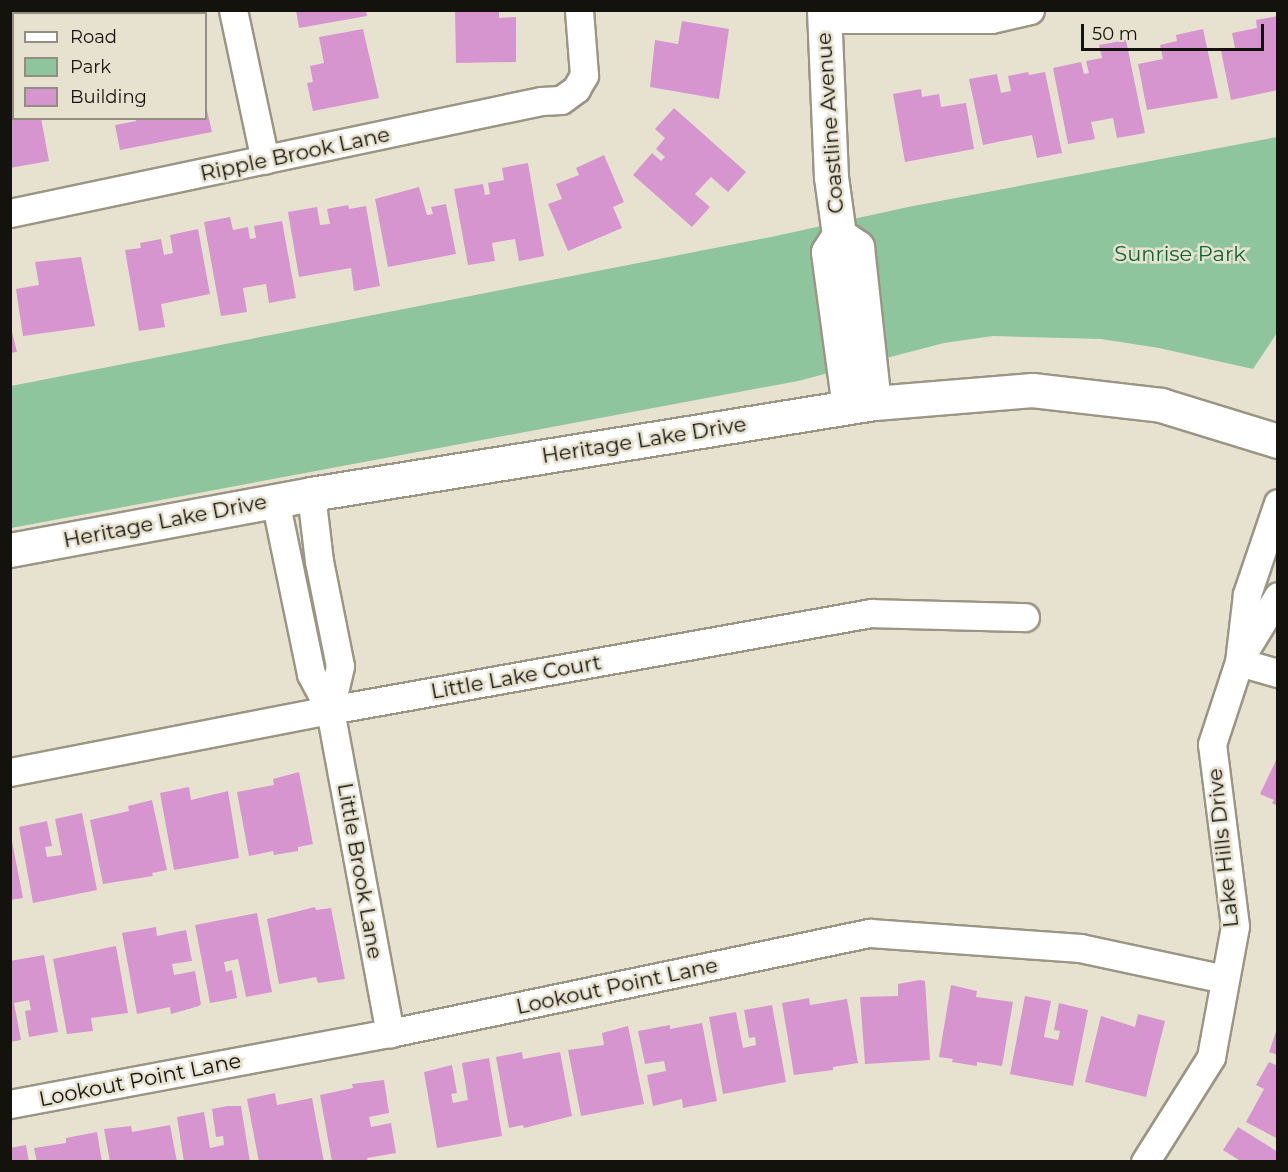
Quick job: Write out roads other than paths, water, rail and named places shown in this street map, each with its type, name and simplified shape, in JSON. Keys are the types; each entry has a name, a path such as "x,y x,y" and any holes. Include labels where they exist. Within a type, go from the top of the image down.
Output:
{"street":[{"path":"233,10 265,160"},
{"name":"Ripple Brook Lane","path":"10,213 541,101 561,100 576,89 584,75 579,10"},
{"path":"823,15 991,19 1030,10"},
{"name":"Coastline Avenue","path":"823,15 831,177 839,235 857,247 861,405"},
{"name":"Heritage Lake Drive","path":"10,550 274,500 861,405 1032,390 1161,405 1278,441"},
{"name":"Little Brook Lane","path":"311,494 320,561 340,666 330,710"},
{"name":"Little Brook Lane","path":"274,500 311,674 330,710 390,1033"},
{"name":"Lake Hills Drive","path":"1145,1161 1211,1057 1235,926 1212,744 1239,662 1247,594 1278,503"},
{"name":"Lake Hills Drive","path":"1239,662 1278,596"},
{"name":"Little Lake Court","path":"10,772 330,710 871,613 1025,617"},
{"path":"1239,662 1278,673"},
{"name":"Lookout Point Lane","path":"10,1104 390,1033 870,933 1080,948 1226,980"}],"park label":[{"name":"Sunrise Park","path":"1180,254"}]}
